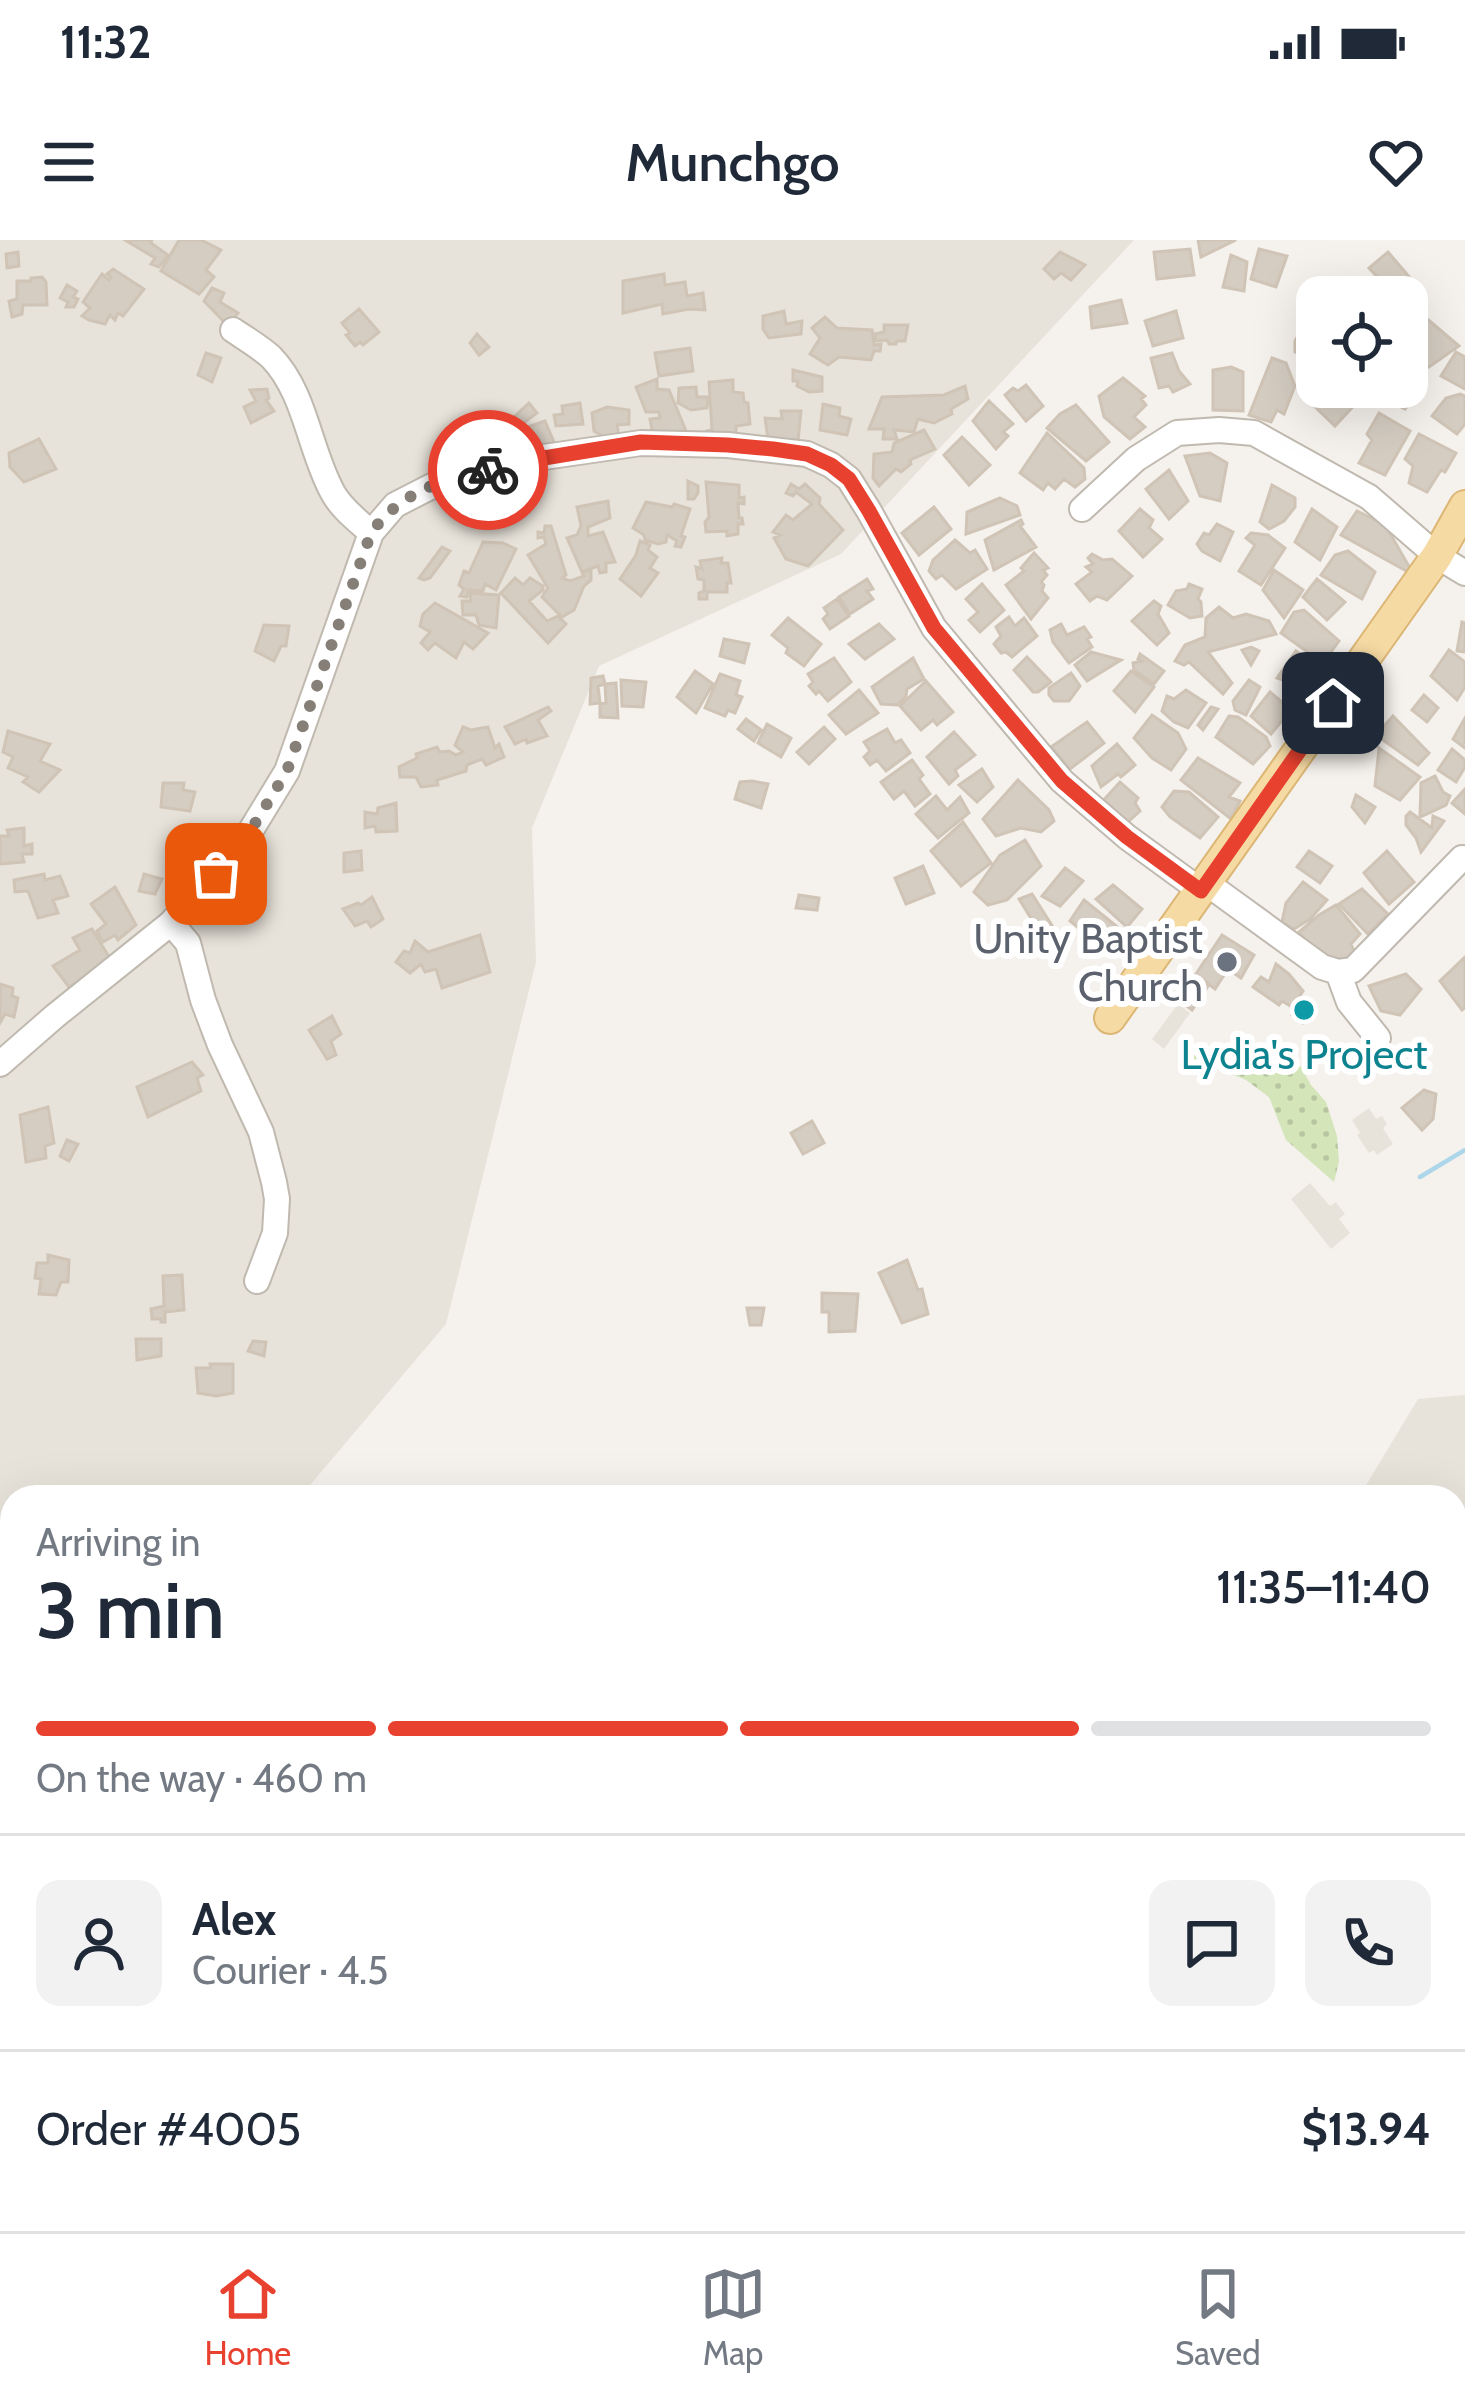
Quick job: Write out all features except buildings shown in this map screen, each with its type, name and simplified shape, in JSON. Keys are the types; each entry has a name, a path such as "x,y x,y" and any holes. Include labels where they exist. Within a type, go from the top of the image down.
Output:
{"main road":[{"path":"1110,1018 1436,556 1465,506"}],"street":[{"path":"233,330 282,370 335,497 371,533"},
{"path":"1082,508 1136,459 1177,433 1254,434 1370,497 1436,556 1465,572"},
{"path":"0,1064 171,923 245,840 287,771 371,533 395,505 464,475 641,442 807,454 831,465 849,479 934,628 1062,781 1127,837 1322,968 1338,973 1353,970 1462,858"},
{"path":"171,923 188,943 212,1023 261,1132 274,1182 275,1233 257,1282"},
{"path":"1338,973 1349,1002 1378,1038"}],"shaded area":[{"path":"0,240 1134,240 841,554 599,666 532,828 536,962 446,1324 310,1485 0,1485"},
{"path":"1178,1004 1190,1013 1164,1049 1152,1039"},
{"path":"1369,1108 1376,1119 1382,1116 1393,1144 1377,1155 1374,1150 1369,1153 1352,1120"},
{"path":"1310,1183 1330,1206 1336,1202 1345,1214 1339,1219 1350,1233 1331,1249 1291,1199"},
{"path":"1465,1395 1465,1485 1366,1485 1418,1399"}],"green space":[{"path":"1225,1043 1252,1054 1284,1054 1301,1067 1326,1102 1337,1136 1339,1161 1334,1182 1286,1140 1269,1097 1220,1069 1197,1073 1191,1057"}],"waterway":[{"path":"1420,1177 1465,1150"}],"way so far":[{"path":"216,874 245,840 287,771 371,533 395,505 410,496 488,470"}],"place":[{"name":"Unity Baptist Church","path":"1227,962"},
{"name":"Lydia's Project","path":"1304,1010"}],"route":[{"path":"488,470 641,442 773,449 807,454 831,465 849,479 934,628 1062,781 1201,891 1333,703"}]}
